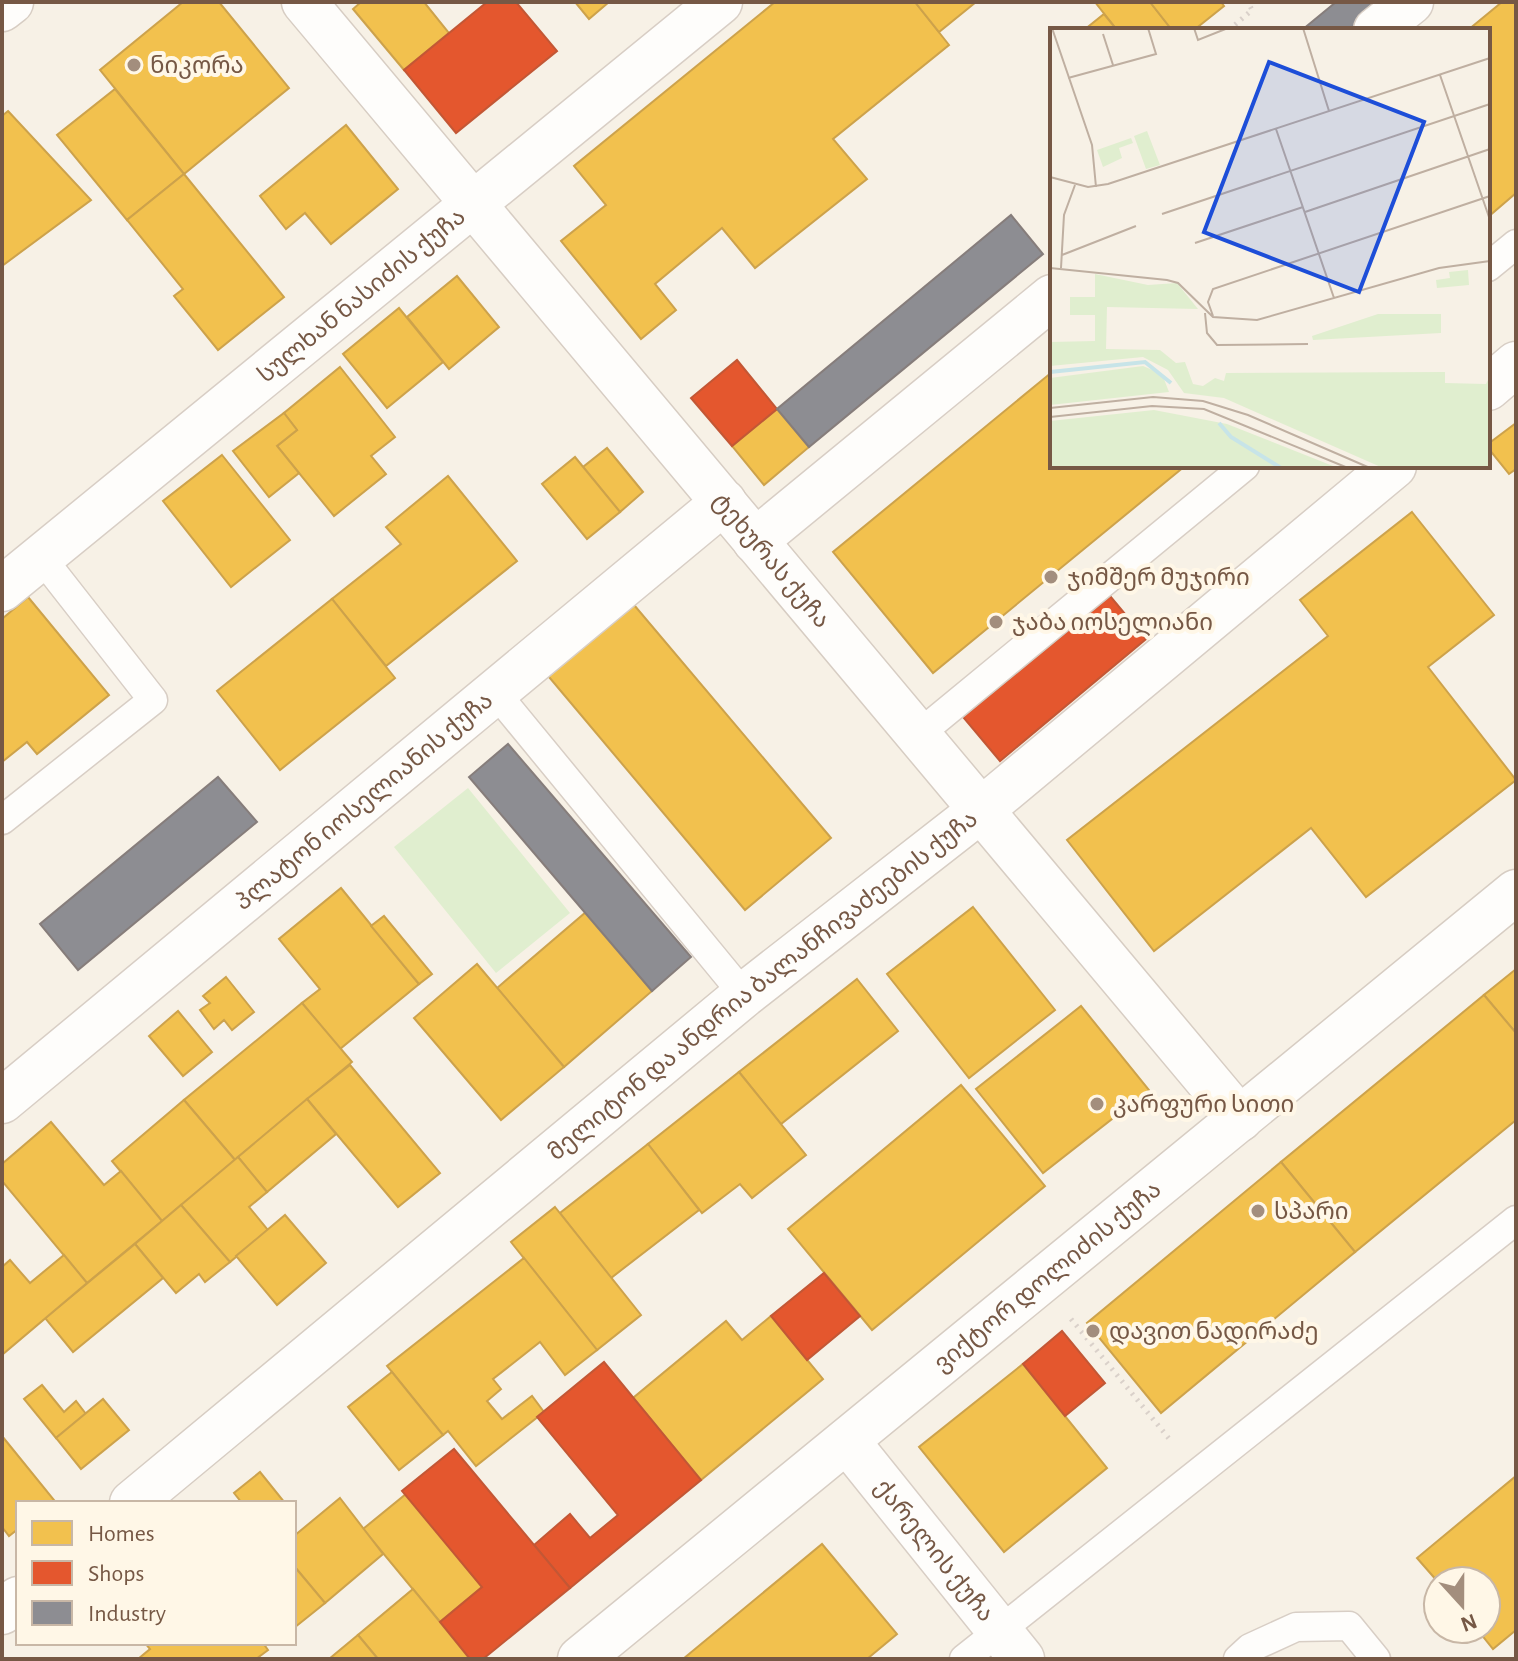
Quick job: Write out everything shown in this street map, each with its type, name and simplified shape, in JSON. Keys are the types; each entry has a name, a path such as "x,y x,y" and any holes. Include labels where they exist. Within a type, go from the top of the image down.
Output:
{"street":[{"path":"2,9 11,2"},
{"name":"ტეხურას ქუჩა","path":"304,2 1240,1119"},
{"name":"სულხან ნასიძის ქუჩა","path":"2,589 720,2"},
{"path":"1378,28 1411,2"},
{"path":"755,541 1050,299"},
{"path":"1490,386 1516,364"},
{"name":"მელიტონ და ანდრია ბალანჩივაძეების ქუჩა","path":"134,1501 744,995 981,810 1392,468"},
{"name":"პლატონ იოსელიანის ქუჩა","path":"2,1101 724,502"},
{"name":"ვიქტორ დოლიძის ქუჩა","path":"580,1659 1516,892"},
{"name":"ქარელის ქუჩა","path":"847,1441 1011,1644"}],"lane":[{"path":"1490,265 1516,244"},
{"path":"918,735 1243,468"},
{"path":"2,820 153,700 41,557"},
{"path":"495,692 744,995"},
{"path":"964,1659 1011,1644 1197,1473 1516,1220"},
{"path":"1238,1659 1250,1648 1296,1627 1349,1626 1376,1659"}],"path":[{"path":"1231,28 1252,10 1248,2"},
{"path":"1067,1314 1197,1473"}],"green space":[{"path":"468,788 570,913 496,973 394,847"}],"building: Homes":[{"path":"183,2 219,2 289,88 184,174 100,70"},
{"path":"361,2 424,2 449,33 404,70 353,9"},
{"path":"575,2 609,2 589,19"},
{"path":"775,2 915,2 949,45 833,139 867,179 755,268 722,228 655,284 676,310 641,339 561,241 606,205 574,166"},
{"path":"915,2 976,2 939,32"},
{"path":"1095,2 1150,2 1170,28 1115,28"},
{"path":"1150,2 1221,2 1224,6 1196,28 1170,28"},
{"path":"1502,2 1516,2 1516,193 1490,215 1490,28 1470,28"},
{"path":"1104,14 1115,28 1086,28"},
{"path":"115,89 184,174 127,220 57,135"},
{"path":"8,111 91,200 2,266 2,116"},
{"path":"346,125 398,189 331,244 305,213 286,229 260,196"},
{"path":"184,174 284,297 218,350 174,296 183,289 127,220"},
{"path":"457,276 499,327 449,369 407,317"},
{"path":"399,308 443,362 387,408 343,354"},
{"path":"340,367 395,437 371,456 386,474 334,516 277,446 297,430 284,413"},
{"path":"1050,374 1050,468 1183,468 933,673 833,552"},
{"path":"777,409 809,447 764,485 732,446"},
{"path":"284,413 297,430 277,446 299,473 269,497 233,451"},
{"path":"1516,423 1516,469 1509,474 1490,450 1490,442"},
{"path":"607,448 643,492 620,512 583,467"},
{"path":"222,455 290,540 231,587 163,501"},
{"path":"575,457 620,512 587,539 542,484"},
{"path":"448,476 517,561 386,666 332,599 401,544 386,527"},
{"path":"1412,512 1494,615 1428,667 1516,780 1366,897 1311,828 1154,951 1067,840 1328,636 1300,600"},
{"path":"28,597 109,695 37,754 27,742 2,762 2,619"},
{"path":"332,599 395,678 280,770 217,691"},
{"path":"629,599 831,838 745,910 544,671"},
{"path":"341,888 419,984 340,1049 302,1003 320,989 279,939"},
{"path":"973,907 1055,1010 969,1078 887,974"},
{"path":"586,912 652,991 564,1067 497,988"},
{"path":"384,916 432,974 419,984 371,926"},
{"path":"477,964 564,1067 501,1120 414,1018"},
{"path":"1516,969 1516,1033 1484,995"},
{"path":"226,977 254,1012 232,1030 224,1020 214,1029 200,1010 210,1003 203,996"},
{"path":"857,979 898,1031 781,1124 739,1072"},
{"path":"1484,995 1516,1033 1516,1120 1355,1252 1281,1162"},
{"path":"302,1003 352,1062 235,1160 184,1100"},
{"path":"1081,1006 1149,1090 1043,1173 976,1089"},
{"path":"178,1011 212,1052 183,1076 149,1036"},
{"path":"350,1065 440,1173 398,1207 307,1099"},
{"path":"739,1072 806,1155 752,1198 740,1184 702,1213 648,1144"},
{"path":"961,1085 1045,1186 872,1330 788,1229"},
{"path":"307,1099 336,1134 267,1192 238,1157"},
{"path":"184,1100 235,1160 162,1221 112,1161"},
{"path":"51,1122 104,1185 121,1171 162,1221 87,1283 2,1181 2,1164"},
{"path":"648,1144 699,1210 611,1278 560,1213"},
{"path":"238,1157 267,1192 249,1207 268,1230 230,1262 181,1205"},
{"path":"1281,1162 1355,1252 1161,1413 1087,1323"},
{"path":"181,1205 230,1262 205,1282 199,1274 176,1293 135,1244"},
{"path":"555,1207 641,1315 597,1350 511,1242"},
{"path":"285,1215 326,1263 277,1305 236,1256"},
{"path":"135,1244 163,1278 73,1352 45,1318"},
{"path":"64,1255 87,1283 3,1354 2,1267 10,1260 30,1283"},
{"path":"524,1258 597,1350 565,1375 540,1342 493,1379 501,1389 487,1401 502,1419 532,1396 544,1412 476,1466 448,1431 443,1435 387,1366"},
{"path":"771,1316 823,1379 701,1480 633,1398 726,1321 742,1340"},
{"path":"1023,1364 1107,1468 1004,1552 919,1447"},
{"path":"392,1372 443,1435 399,1470 348,1407"},
{"path":"42,1385 64,1412 76,1401 86,1414 56,1438 24,1399"},
{"path":"103,1399 129,1430 81,1469 56,1438"},
{"path":"2,1436 54,1500 16,1501 16,1531 9,1536 2,1527"},
{"path":"260,1472 283,1501 240,1501 234,1493"},
{"path":"1516,1476 1516,1630 1502,1642 1502,1565 1423,1565 1417,1558"},
{"path":"406,1494 482,1587 440,1622 363,1529"},
{"path":"340,1498 383,1554 325,1603 296,1568 296,1534"},
{"path":"822,1544 897,1634 867,1659 683,1659"},
{"path":"296,1568 325,1603 296,1626"},
{"path":"413,1589 470,1659 378,1659 358,1635"},
{"path":"358,1635 378,1659 329,1659"},
{"path":"147,1645 264,1645 268,1650 256,1659 138,1659 150,1649"}],"building: Shops":[{"path":"487,2 516,2 557,51 456,133 404,70"},
{"path":"737,360 777,409 732,446 691,398"},
{"path":"1110,596 1146,639 1000,761 963,717"},
{"path":"824,1273 860,1316 807,1360 771,1316"},
{"path":"1062,1331 1105,1383 1065,1416 1023,1364"},
{"path":"604,1362 701,1480 570,1588 534,1545 570,1514 590,1538 618,1515 537,1417"},
{"path":"454,1449 570,1588 483,1659 470,1659 440,1622 482,1587 402,1491"}],"building: Industry":[{"path":"1336,2 1400,2 1368,28 1304,28"},
{"path":"1011,215 1043,254 809,447 777,409"},
{"path":"508,744 691,957 652,991 469,777"},
{"path":"218,777 257,822 78,970 40,924"}],"place":[{"name":"ნიკორა","path":"134,65"},
{"name":"ჯიმშერ მუჯირი","path":"1051,577"},
{"name":"ჯაბა იოსელიანი","path":"996,622"},
{"name":"კარფური სითი","path":"1097,1104"},
{"name":"სპარი","path":"1258,1211"},
{"name":"დავით ნადირაძე","path":"1093,1331"}]}
